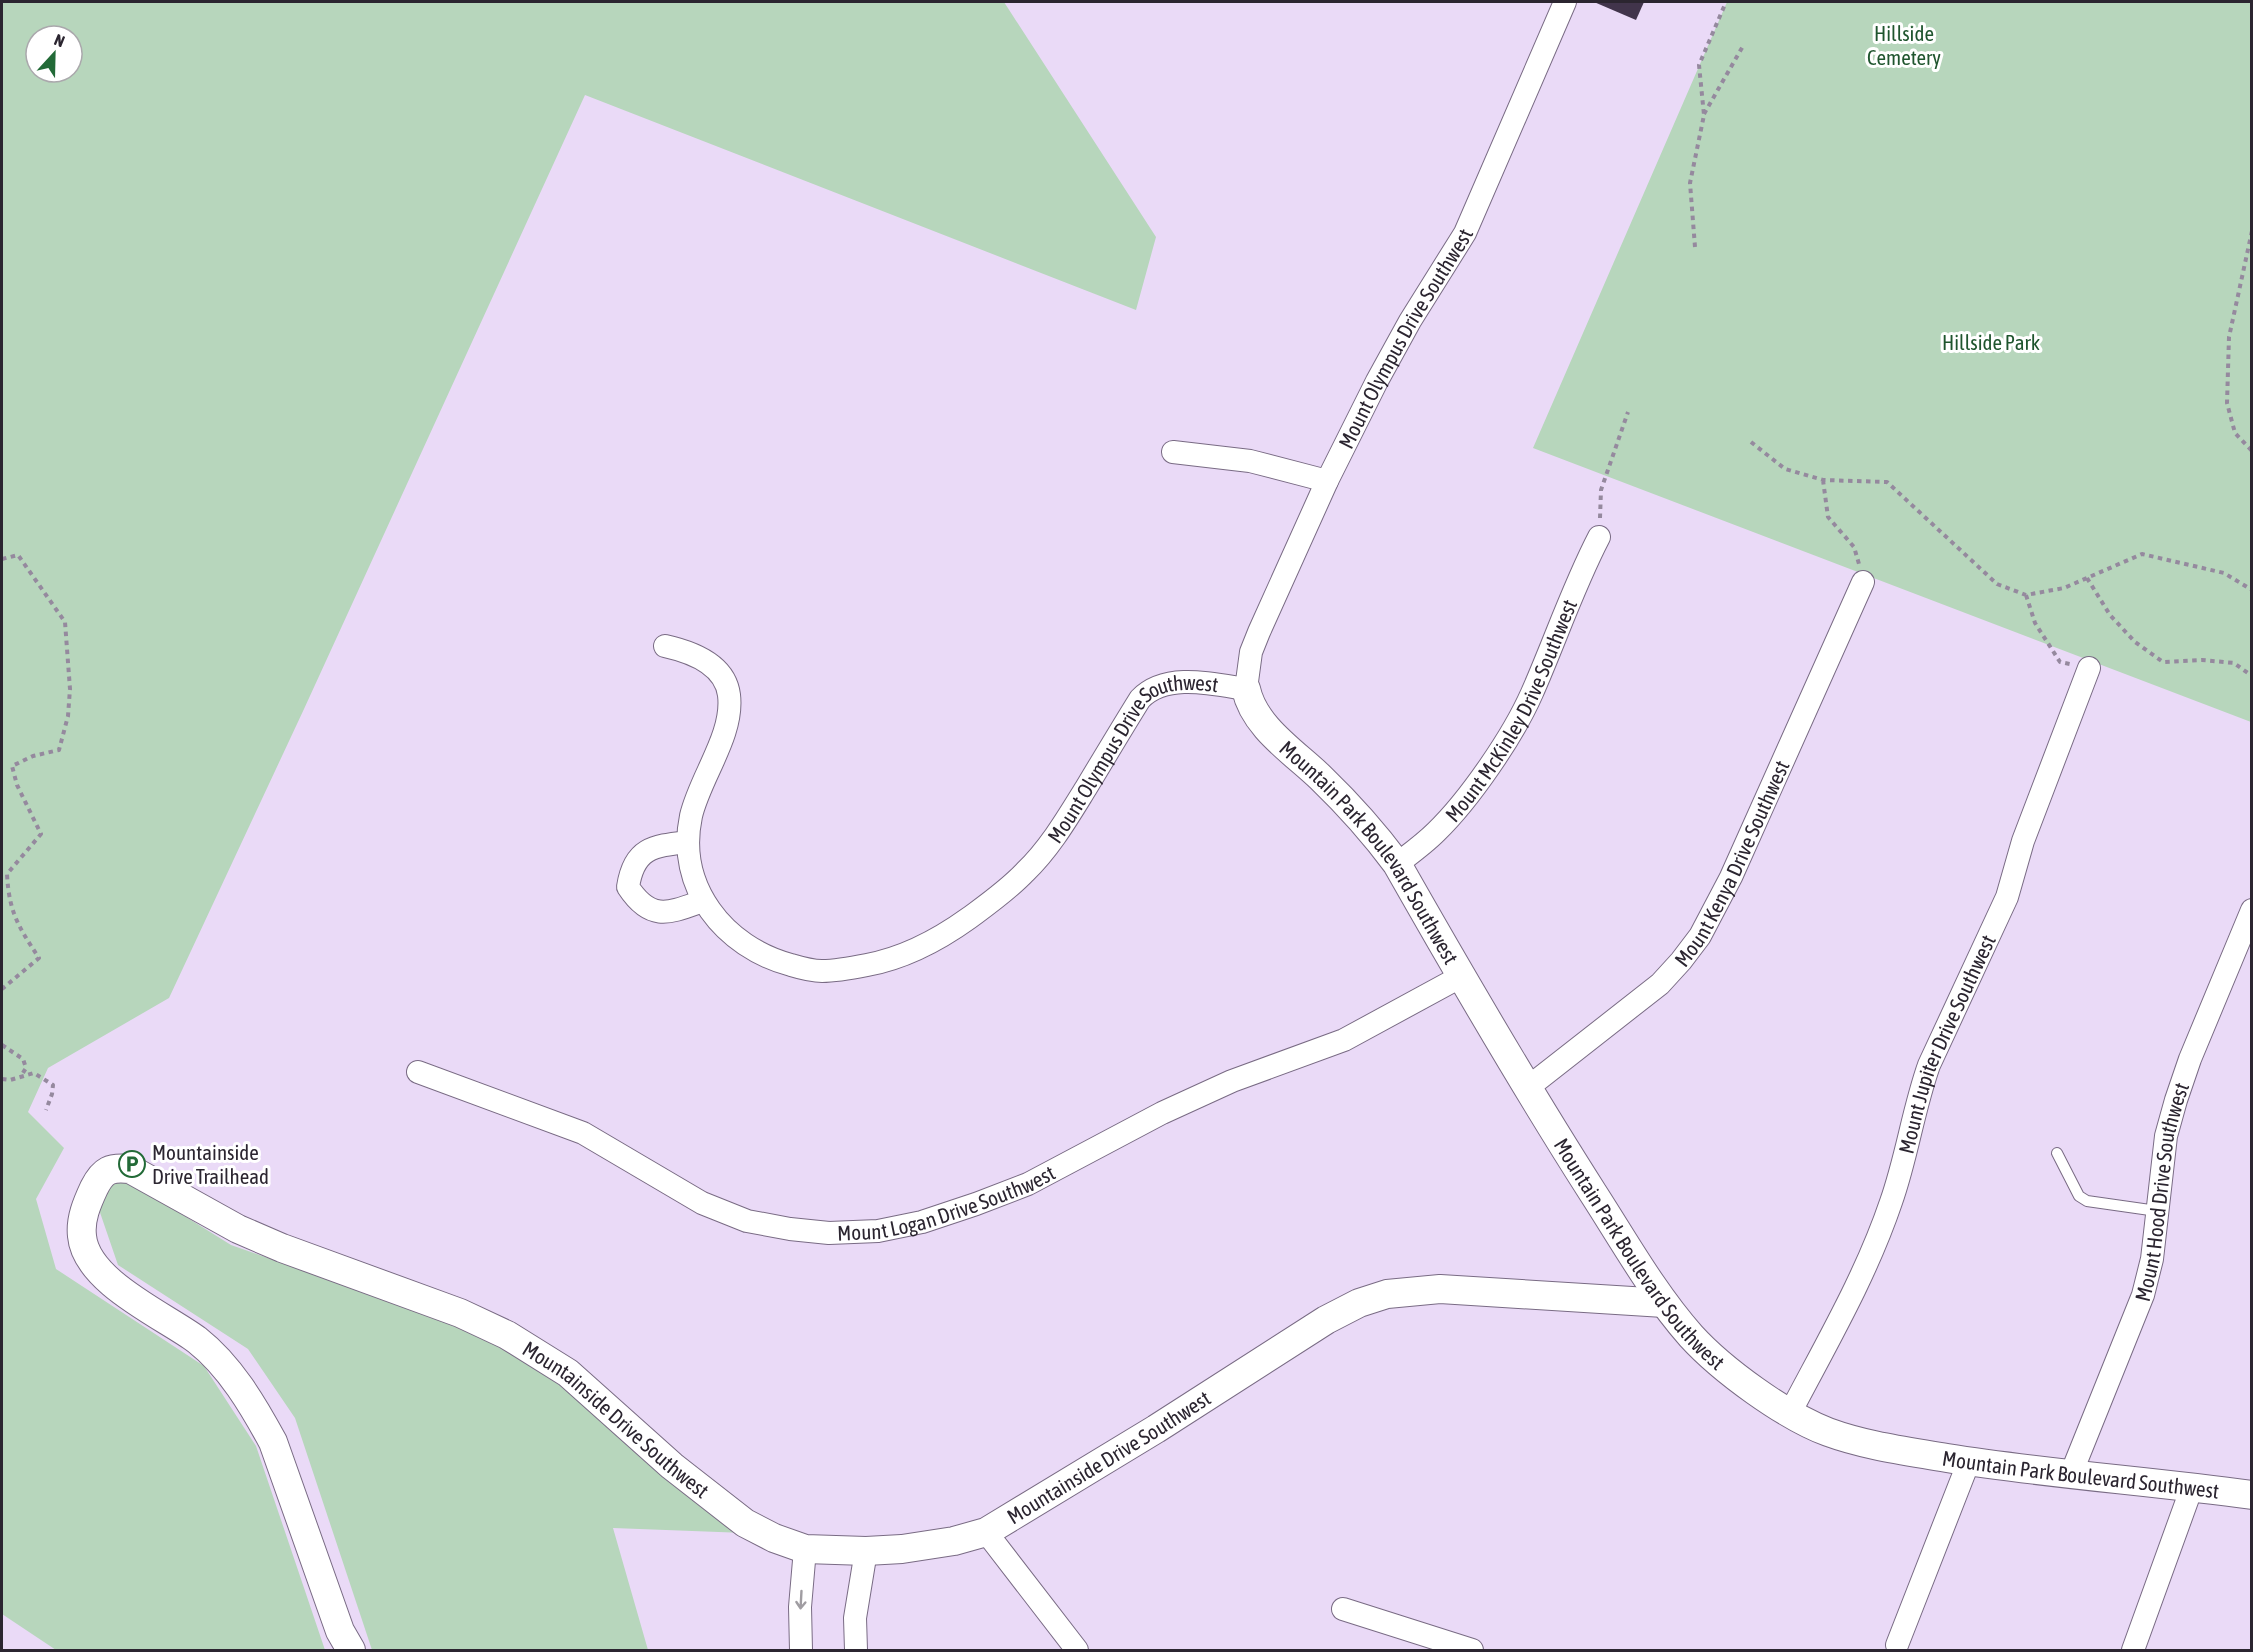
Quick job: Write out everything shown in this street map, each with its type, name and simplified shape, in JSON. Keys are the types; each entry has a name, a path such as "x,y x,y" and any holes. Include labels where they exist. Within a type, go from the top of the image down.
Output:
{"street":[{"name":"Mount Olympus Drive Southwest","path":"665,646 685,651 715,669 725,681 729,695 726,725 691,815 687,842 693,875 704,901 722,927 744,944 773,960 820,972 882,962 915,952 950,931 1000,895 1027,871 1065,822 1140,699 1147,692 1173,683 1201,682 1246,688 1251,652 1327,481 1404,331 1466,233 1565,2"},
{"path":"1173,452 1250,461 1327,481"},
{"name":"Mount McKinley Drive Southwest","path":"1397,864 1436,833 1456,810 1512,731 1531,695 1577,582 1599,537"},
{"name":"Mount Kenya Drive Southwest","path":"1526,1089 1660,984 1681,962 1700,936 1731,877 1863,582"},
{"name":"Mount Jupiter Drive Southwest","path":"1790,1413 1876,1242 1892,1200 1926,1075 2007,897 2022,841 2089,668"},
{"name":"Mountain Park Boulevard Southwest","path":"1246,688 1249,702 1259,719 1374,832 1397,864 1526,1089 1664,1303 1694,1338 1726,1367 1809,1425 1852,1440 1969,1461 2252,1495"},
{"path":"687,842 657,845 642,854 631,869 628,887 637,900 648,909 661,912 679,910 704,901"},
{"name":"Mount Hood Drive Southwest","path":"2071,1474 2143,1295 2151,1259 2166,1136 2176,1100 2190,1059 2252,910"},
{"name":"Mount Logan Drive Southwest","path":"418,1072 583,1133 702,1203 747,1221 829,1233 878,1231 922,1222 1028,1184 1162,1113 1232,1081 1344,1040 1461,976"},
{"name":"Mountainside Drive Southwest","path":"351,1650 340,1631 273,1442 258,1415 219,1361 197,1341 121,1291 90,1257 82,1239 82,1222 93,1192 105,1172 115,1167 130,1169 238,1229 282,1248 460,1313 507,1335 568,1374 672,1466 745,1523 774,1538 804,1549 866,1551 902,1549 986,1532 1156,1429 1326,1320 1359,1303 1387,1294 1440,1289 1664,1303"},
{"path":"1897,1646 1969,1461"},
{"path":"2133,1650 2192,1487"},
{"path":"986,1532 1077,1650"},
{"path":"801,1650 800,1607 804,1549"},
{"path":"856,1650 855,1618 866,1551"},
{"path":"1343,1609 1472,1650"}],"lane":[{"path":"2057,1154 2079,1196 2087,1201 2157,1211"}],"path":[{"path":"1695,247 1690,183 1704,115 1699,65 1726,2"},
{"path":"1704,115 1743,46"},
{"path":"2252,231 2229,337 2227,402 2235,433 2252,451"},
{"path":"1599,537 1601,490 1628,412"},
{"path":"1751,442 1785,469 1823,480 1887,482 1997,584 2026,595 2064,588 2142,554 2223,573 2252,590"},
{"path":"1823,480 1828,517 1854,547 1863,582"},
{"path":"2,559 18,555 65,622 70,688 68,716 59,750 33,756 12,766 16,785 41,834 7,874 8,898 18,924 39,958 2,989"},
{"path":"2087,578 2110,615 2135,642 2163,662 2202,660 2234,663 2252,676"},
{"path":"2026,595 2035,623 2060,662 2089,668"},
{"path":"2,1045 23,1059 26,1068 21,1077"},
{"path":"2,1079 10,1080 34,1073 53,1085 46,1110"}],"green space":[{"path":"2,2 1004,2 1156,237 1136,310 585,95 169,998 48,1068 28,1112 64,1148 36,1199 56,1269 204,1366 256,1446 325,1650 56,1650 2,1614"},
{"name":"Hillside Park","path":"1727,2 2251,2 2251,722 1533,448"},
{"path":"111,1170 231,1245 504,1341 681,1459 745,1533 613,1528 648,1650 372,1650 295,1418 248,1349 118,1265 94,1195"}],"building":[{"path":"1594,2 1644,2 1636,20"}],"place":[{"name":"Mountainside Drive Trailhead","path":"132,1164"}],"park label":[{"name":"Hillside Cemetery","path":"1904,45"}]}
